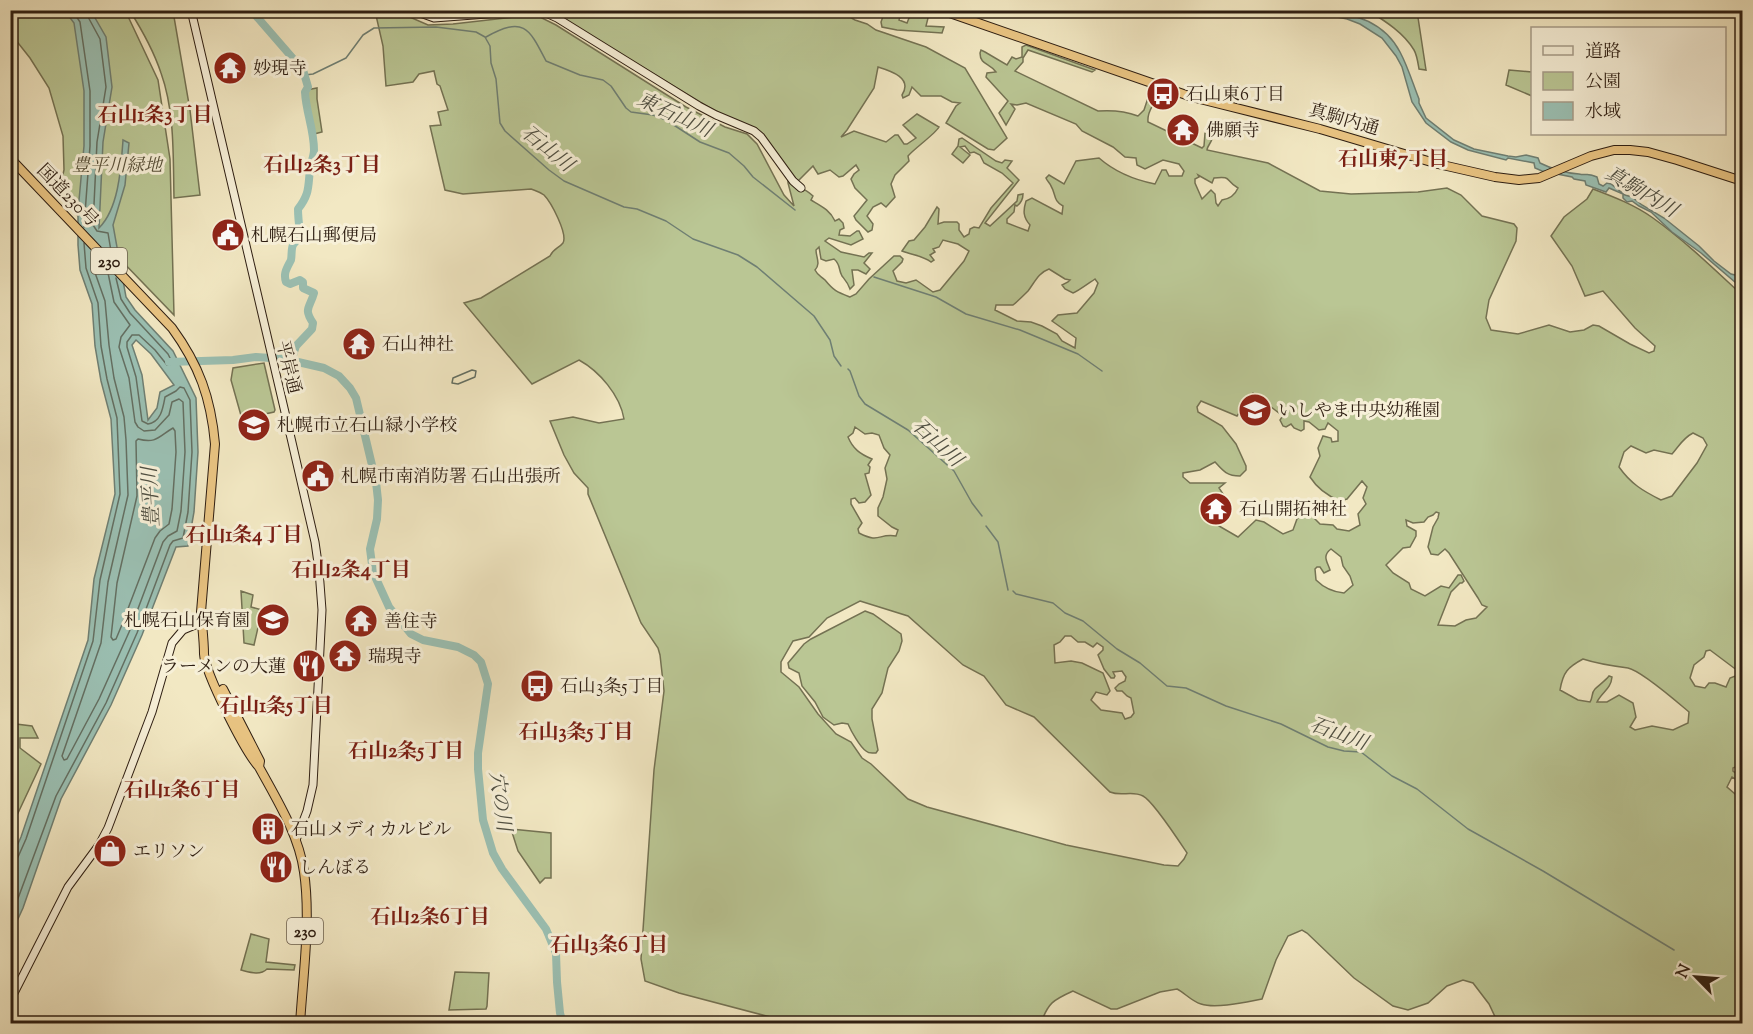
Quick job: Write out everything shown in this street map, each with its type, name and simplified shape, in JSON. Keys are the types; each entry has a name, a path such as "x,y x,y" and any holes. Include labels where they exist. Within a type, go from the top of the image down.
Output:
{"highway":[{"name":"真駒内通","path":"941,10 1192,97 1320,129 1461,170 1509,179 1528,179 1544,177 1591,156 1614,150 1630,150 1648,152 1743,181"},
{"name":"国道230号","path":"10,158 172,328 188,352 206,389 213,417 215,443 201,612 202,633 206,647 204,654 218,692 296,840 304,871 306,902 300,1023"}],"street":[{"name":"平岸通","path":"191,10 315,543 319,570 322,608 313,785 307,811 296,840"},
{"path":"412,10 434,18 526,11 546,13 557,18 699,106 754,131 801,188"},
{"path":"10,1001 68,887 99,845 108,828 152,712 172,643 183,630 202,622"}],"green space":[{"name":"豊平川緑地","path":"125,10 158,80 170,159 174,315 58,195 64,170 63,136 49,88 11,34 11,11"},
{"path":"130,11 173,11 190,110 200,195 174,198 172,135 166,88 151,49"},
{"path":"375,11 396,11 428,25 522,16 540,17 556,25 686,107 725,127 747,134 757,144 784,195 794,206 788,180 811,194 813,196 811,200 828,211 835,221 839,219 843,223 844,228 840,230 839,235 850,236 859,231 863,239 851,245 829,238 825,241 841,252 864,257 872,253 864,263 870,269 866,274 852,270 854,285 850,289 836,261 821,259 819,247 816,250 818,263 815,270 818,275 833,289 850,297 856,294 894,256 900,256 903,259 893,271 897,281 906,283 916,280 933,292 940,290 964,261 969,251 958,244 943,240 939,247 933,249 935,252 930,255 934,260 931,262 902,251 909,241 914,240 925,227 937,207 939,209 938,224 957,222 964,237 969,234 970,229 979,228 991,208 1013,183 1002,173 984,163 980,155 970,153 965,146 960,147 970,155 963,163 952,154 958,146 959,139 962,138 996,161 1002,163 1005,160 1012,161 1007,168 1019,180 985,223 990,226 1017,201 1018,195 1023,194 1022,201 1017,206 1015,205 1014,212 1007,219 1007,223 1028,231 1030,225 1025,217 1024,208 1026,201 1032,198 1062,214 1063,206 1056,200 1053,189 1046,178 1049,175 1064,184 1076,161 1099,158 1126,175 1155,184 1162,170 1166,170 1169,176 1182,176 1184,171 1179,164 1163,160 1145,169 1137,165 1136,158 1125,157 1113,147 1082,131 1076,124 1026,103 1011,104 1015,109 1006,125 999,113 1008,101 986,77 987,73 996,72 983,62 980,53 981,50 1007,65 1012,57 1016,59 1022,57 1022,47 1026,45 1095,70 1092,72 1028,50 1023,62 1015,71 1098,111 1118,111 1138,116 1144,110 1149,95 1154,91 1161,91 1164,94 1152,106 1148,122 1202,148 1205,133 1210,132 1213,137 1207,150 1268,163 1320,191 1351,194 1418,192 1447,188 1461,195 1482,216 1514,224 1517,228 1516,241 1489,300 1486,318 1491,330 1518,334 1549,325 1570,332 1584,330 1593,325 1649,353 1654,351 1655,346 1635,328 1603,291 1585,296 1572,266 1551,236 1564,217 1587,199 1593,189 1632,205 1653,218 1742,295 1742,770 1738,766 1733,768 1733,771 1742,775 1742,783 1732,777 1727,787 1742,798 1742,1023 1498,1023 1489,1004 1473,983 1463,980 1447,986 1428,1003 1408,1010 1393,1006 1354,978 1302,930 1288,936 1276,960 1262,999 1215,1006 1194,1001 1177,989 1160,992 1117,1009 1111,1009 1073,991 1052,1003 1041,1023 793,1023 679,993 645,981 641,959 654,770 664,691 660,655 658,648 641,623 588,494 588,488 574,473 550,421 573,417 599,423 624,419 622,410 608,385 594,370 579,360 532,384 464,303 481,298 550,256 563,243 561,226 547,199 531,189 463,194 445,190 430,126 441,125 438,112 448,110 434,71 419,74 413,82 386,86 383,46","holes":["1198,175 1212,183 1214,178 1224,178 1238,188 1233,195 1222,200 1218,206 1215,194 1211,190 1202,199 1195,179 1199,177","1049,269 1070,280 1062,285 1073,293 1095,279 1098,283 1094,293 1077,313 1058,315 1052,321 1076,338 1075,348 1042,326 1017,321 995,310 996,305 1013,305 1042,273","1253,393 1284,417 1280,420 1283,426 1291,424 1301,431 1304,429 1304,421 1319,430 1325,429 1328,423 1338,431 1338,441 1332,442 1331,438 1323,436 1318,448 1320,456 1310,477 1323,491 1340,501 1347,499 1362,481 1367,487 1363,498 1366,504 1358,514 1360,525 1349,531 1337,529 1333,525 1320,524 1306,510 1297,519 1293,530 1283,534 1264,522 1256,520 1238,537 1219,526 1219,521 1225,515 1227,504 1219,488 1225,483 1190,483 1183,477 1183,473 1200,470 1215,462 1226,472 1240,476 1246,470 1246,466 1236,444 1222,426 1198,412 1197,407 1201,401 1237,416","855,427 865,434 879,435 884,448 890,455 885,468 887,479 878,508 878,516 898,530 896,536 871,538 859,533 858,529 862,523 851,504 851,499 855,498 859,503 865,502 871,495 865,474 869,473 868,465 872,459 857,451 848,437 853,433","1693,433 1703,438 1707,445 1697,463 1672,496 1661,500 1633,483 1619,467 1624,452 1631,446 1646,453 1654,450 1672,454","1436,512 1439,513 1428,547 1431,554 1438,555 1445,549 1449,553 1482,605 1487,607 1476,618 1455,626 1438,625 1451,592 1464,581 1461,575 1458,575 1449,588 1441,586 1425,596 1411,589 1409,583 1393,573 1386,565 1403,548 1410,547 1416,536 1416,531 1407,526 1406,520 1413,523 1424,522","1331,549 1341,557 1343,566 1350,576 1353,585 1344,593 1329,589 1316,580 1315,569 1317,567 1320,567 1324,573 1330,570 1326,559","860,601 908,616 963,665 984,676 1006,705 1034,717 1110,792 1139,794 1147,799 1187,853 1184,859 1178,866 1164,865 1066,845 927,807 908,799 862,758 851,742 836,734 799,687 781,672 781,662 793,641 809,637 827,618","1065,636 1071,636 1078,642 1085,642 1093,647 1097,643 1103,647 1098,655 1111,678 1115,676 1113,672 1122,671 1126,677 1125,681 1115,688 1131,698 1134,713 1125,719 1122,713 1101,710 1091,700 1096,692 1107,695 1110,691 1103,673 1082,663 1071,661 1055,663 1054,645","1710,650 1738,671 1738,675 1730,678 1726,687 1715,683 1709,683 1705,688 1695,686 1690,678 1694,665 1704,657 1706,651","1583,659 1634,670 1689,712 1688,723 1673,730 1652,726 1635,730 1630,727 1636,717 1633,703 1619,695 1607,702 1597,702 1610,685 1612,677 1609,676 1595,689 1590,702 1578,700 1560,690 1565,674"]},
{"path":"549,11 839,11 876,30 926,47 965,68 1007,138 994,150 988,149 946,123 960,103 952,102 941,96 921,96 912,87 909,95 903,98 905,84 903,80 894,73 878,67 874,88 841,137 854,131 886,142 898,135 904,144 907,144 916,138 903,125 917,114 939,127 908,156 909,161 895,175 891,184 895,197 886,207 881,203 873,207 867,216 873,224 872,230 868,232 854,216 867,200 855,188 851,179 859,170 856,165 839,177 830,170 818,174 813,166 797,182 792,179 763,134 755,128 725,117"},
{"path":"885,11 902,11 899,20 907,23 911,13 916,15 921,11 929,14 926,26 944,27 942,33 882,27 881,22"},
{"path":"1369,11 1417,11 1426,70 1419,69 1415,52 1405,38 1388,23"},
{"path":"1509,70 1531,72 1531,96 1506,85"},
{"path":"317,88 322,132 314,134 306,90"},
{"path":"264,363 275,410 242,419 231,380 233,368"},
{"path":"241,591 253,595 251,607 262,610 254,645 244,643"},
{"path":"865,611 901,634 902,641 899,651 888,668 882,693 872,709 878,750 876,753 868,753 864,749 848,724 834,725 823,717 802,686 799,673 789,668 788,663 811,639"},
{"path":"10,714 16,724 32,726 38,738 20,738 20,748 41,764 11,828"},
{"path":"511,829 551,833 551,878 545,878 540,883 518,851"},
{"path":"251,934 269,939 266,962 295,965 294,970 267,969 258,973 241,970"},
{"path":"455,972 489,973 486,1009 449,1010"}],"water":[{"name":"豊平川","path":"65,11 91,11 106,37 112,87 103,142 99,228 106,220 115,199 123,140 129,143 125,185 113,225 126,297 173,351 196,398 198,452 194,512 188,546 176,547 142,635 111,705 61,799 23,908 11,934 11,859 21,837 88,640 94,579 115,494 111,419 95,346 92,304 80,270 78,211 84,146 84,91 74,23","holes":["136,340 151,354 174,385 160,392 157,408 148,420 142,375 132,345"]},
{"path":"1308,11 1348,14 1372,23 1383,31 1392,40 1403,58 1426,118 1454,140 1474,149 1508,156 1526,155 1538,158 1540,163 1554,169 1569,173 1589,174 1597,177 1599,184 1603,186 1607,183 1611,184 1664,218 1714,261 1735,275 1742,285 1742,292 1736,283 1701,253 1672,232 1651,212 1632,201 1627,202 1623,194 1609,188 1606,192 1586,185 1585,181 1542,171 1535,168 1534,163 1508,158 1506,160 1468,150 1451,142 1426,123 1412,102 1402,67 1382,38 1360,24 1347,19"}],"waterway":[{"name":"穴の川","path":"251,10 303,70 308,87 305,92 314,152 307,194 298,209 300,235 292,247 291,260 285,276 286,282 290,284 300,280 303,282 303,288 314,293 308,308 313,323 312,329 296,346 291,361"},
{"name":"石山川","path":"305,75 313,74 346,58 363,35 374,28 436,27 476,32 485,37 490,46 500,123 505,131 564,181 624,207 637,209 666,221 693,239 738,255 757,267 814,316 830,340 834,356 841,366"},
{"name":"東石山川","path":"486,37 509,27 524,29 535,40 546,61 580,75 603,80 611,86 631,112 653,115 666,120 700,142 729,153 753,177 795,210"},
{"name":"東石山川","path":"874,277 936,297 966,314 1020,330 1078,354 1102,371"},
{"name":"穴の川","path":"169,362 256,357 285,359 324,368 339,376 356,398 376,482 378,500 377,519 370,549 373,572 389,607 411,634 423,640 458,647 474,655 481,662 488,684 478,753 483,820 493,853 546,929 556,953 560,1013 563,1024"},
{"name":"石山川","path":"848,369 859,396 865,404 908,430 954,471 982,516"},
{"name":"石山川","path":"986,526 998,542 1008,590"},
{"name":"石山川","path":"1013,591 1016,594 1053,603 1065,613 1083,621 1167,686 1186,688 1226,706 1281,724 1328,747 1361,752 1392,776 1417,789 1468,829 1674,950"}],"place":[{"name":"妙現寺","path":"230,68"},
{"name":"石山東6丁目","path":"1163,94"},
{"name":"佛願寺","path":"1183,130"},
{"name":"札幌石山郵便局","path":"228,235"},
{"name":"石山神社","path":"359,344"},
{"name":"いしやま中央幼稚園","path":"1255,410"},
{"name":"札幌市立石山緑小学校","path":"254,425"},
{"name":"札幌市南消防署 石山出張所","path":"318,476"},
{"name":"石山開拓神社","path":"1216,509"},
{"name":"札幌石山保育園","path":"273,620"},
{"name":"善住寺","path":"361,621"},
{"name":"瑞現寺","path":"345,656"},
{"name":"ラーメンの大蓮","path":"309,666"},
{"name":"石山3条5丁目","path":"537,686"},
{"name":"石山メディカルビル","path":"268,829"},
{"name":"エリソン","path":"110,851"},
{"name":"しんぼる","path":"276,867"}],"district":[{"name":"石山1条3丁目","path":"155,114"},
{"name":"石山東7丁目","path":"1393,158"},
{"name":"石山2条3丁目","path":"322,164"},
{"name":"石山1条4丁目","path":"244,534"},
{"name":"石山2条4丁目","path":"351,569"},
{"name":"石山1条5丁目","path":"276,705"},
{"name":"石山3条5丁目","path":"576,731"},
{"name":"石山2条5丁目","path":"406,750"},
{"name":"石山1条6丁目","path":"182,789"},
{"name":"石山2条6丁目","path":"430,916"},
{"name":"石山3条6丁目","path":"609,944"}],"water label":[{"name":"真駒内川","path":"1642,191"}]}
